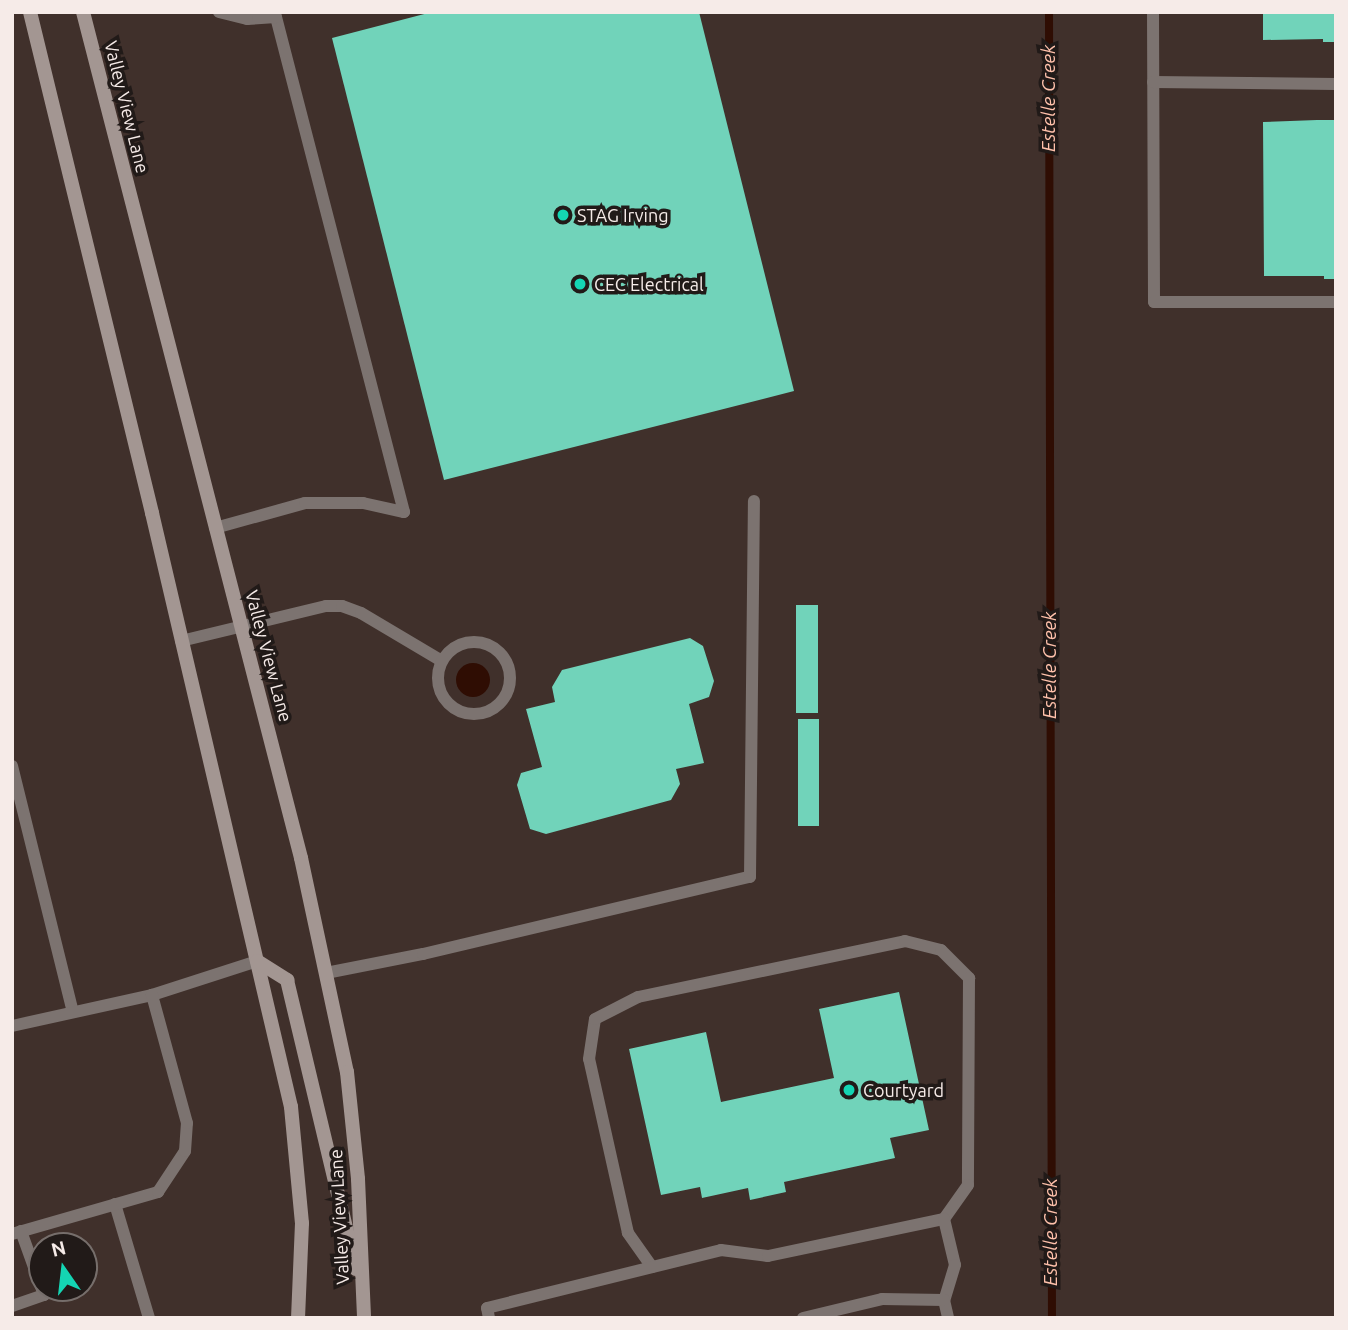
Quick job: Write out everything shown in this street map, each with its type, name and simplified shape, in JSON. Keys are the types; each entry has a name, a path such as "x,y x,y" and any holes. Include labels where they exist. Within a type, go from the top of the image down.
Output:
{"main road":[{"name":"Valley View Lane","path":"30,12 291,1107 302,1223 298,1318"},
{"name":"Valley View Lane","path":"83,12 301,858 326,973 348,1086 358,1179 364,1318"},
{"path":"257,961 287,980 363,1301"}],"lane":[{"path":"215,528 305,503 363,503 404,512 276,17 247,19 219,12"},
{"path":"1153,12 1154,302 1336,302"},
{"path":"1153,82 1336,84"},
{"path":"326,973 423,954 750,877 754,501"},
{"path":"181,641 326,606 342,606 361,613 442,662"},
{"path":"461,644 488,645 499,651 511,673 506,696 491,711 477,715 454,709 444,700 439,687 438,674 442,662 461,644"},
{"path":"12,765 73,1012"},
{"path":"489,1318 487,1308 721,1250 768,1256 944,1219 968,1185 970,978 941,950 905,941 638,997 595,1019 589,1059 628,1233 652,1267"},
{"path":"12,1026 152,995 257,961"},
{"path":"12,1306 44,1295 17,1232 158,1192 185,1151 187,1123 152,995"},
{"path":"115,1204 149,1318"},
{"path":"944,1219 955,1265 944,1300 948,1318"},
{"path":"803,1318 882,1299 944,1300"}],"shaded area":[{"path":"473,663 485,668 490,680 485,692 473,697 461,692 456,680 461,668"}],"building":[{"name":"STAG Irving","path":"432,12 699,12 794,391 444,480 332,38"},
{"path":"1263,12 1336,12 1336,42 1323,42 1323,39 1263,40"},
{"path":"1336,120 1336,279 1324,279 1324,276 1264,276 1263,122"},
{"path":"796,605 818,605 818,713 796,713"},
{"path":"690,638 703,646 714,681 709,697 689,704 704,763 676,769 680,784 671,800 546,834 530,829 517,785 521,773 542,767 526,709 555,702 552,687 562,670"},
{"path":"798,719 819,719 819,826 798,826"},
{"name":"Courtyard","path":"899,992 929,1130 890,1138 895,1158 784,1182 786,1192 750,1200 748,1188 702,1198 700,1187 661,1195 629,1049 706,1032 721,1102 834,1078 819,1009"}],"waterway":[{"name":"Estelle Creek","path":"1049,12 1052,1318"}],"place":[{"name":"STAG Irving","path":"563,215"},
{"name":"CEC Electrical","path":"580,284"},
{"name":"Courtyard","path":"849,1090"}]}
